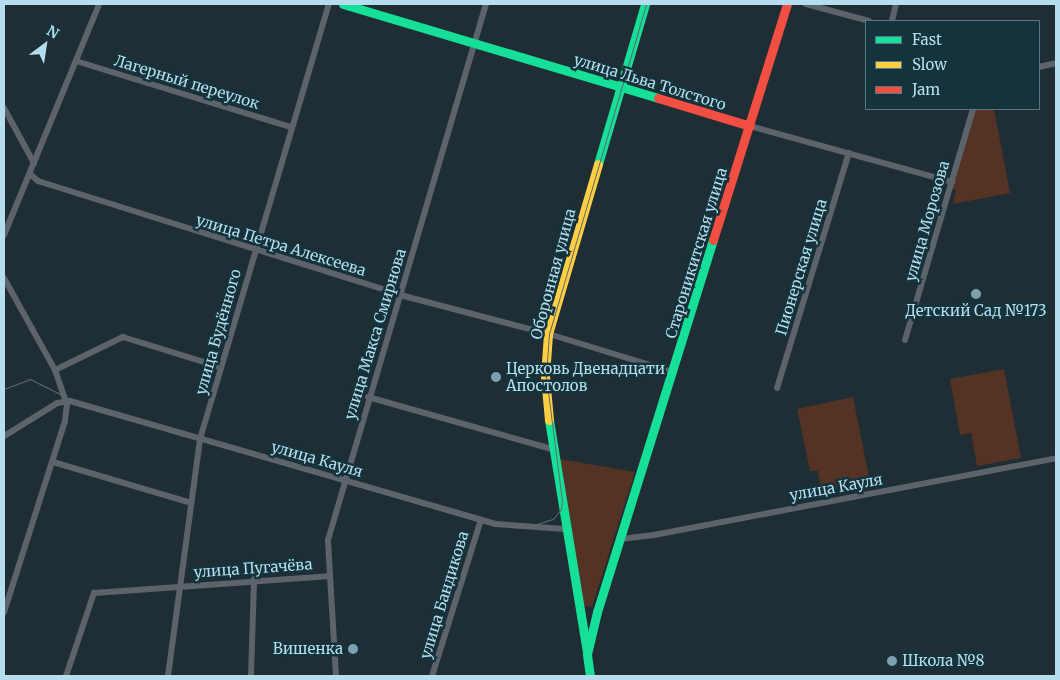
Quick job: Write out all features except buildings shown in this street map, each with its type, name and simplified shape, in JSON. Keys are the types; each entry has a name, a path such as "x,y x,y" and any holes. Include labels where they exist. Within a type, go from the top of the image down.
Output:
{"main road":[{"name":"улица Льва Толстого","path":"343,4 473,45 622,86 750,126"},
{"name":"Оборонная улица","path":"590,676 588,654 552,449 545,376 548,334 645,4"},
{"name":"Староникитская улица","path":"588,654 597,612 787,4"},
{"path":"579,609 589,613 597,612"}],"street":[{"path":"4,235 99,4"},
{"name":"улица Будённого","path":"168,676 200,439 291,126 329,4"},
{"name":"улица Макса Смирнова","path":"336,676 328,576 328,540 368,397 486,4"},
{"path":"806,4 865,20"},
{"path":"892,20 896,4"},
{"name":"Лагерный переулок","path":"76,61 291,126"},
{"path":"1040,67 1056,62"},
{"path":"4,108 34,163"},
{"name":"улица Морозова","path":"906,340 973,110"},
{"name":"улица Льва Толстого","path":"750,126 952,182"},
{"name":"Пионерская улица","path":"777,388 849,153"},
{"name":"улица Петра Алексеева","path":"30,174 38,181 400,295 548,334 673,372"},
{"path":"4,278 55,370 64,400 65,421 4,612"},
{"path":"55,370 123,337 220,367"},
{"path":"368,397 552,449"},
{"path":"4,436 64,400"},
{"name":"улица Кауля","path":"64,400 481,520 511,527 565,530"},
{"name":"улица Кауля","path":"621,539 664,533 1056,458"},
{"path":"53,462 191,503"},
{"name":"улица Бандикова","path":"432,676 481,520"},
{"name":"улица Пугачёва","path":"66,676 94,593 328,576"},
{"path":"251,676 254,580"}],"shaded area":[{"path":"975,110 994,110 1010,193 953,204 956,190 952,189"},
{"path":"1004,369 1021,458 977,466 971,433 960,435 950,379"},
{"path":"853,397 870,482 821,489 818,471 810,471 797,409"},
{"path":"560,459 635,472 592,607 582,606"}],"tram line":[{"path":"4,438 59,404 71,402 492,525 525,528 553,519 561,509 562,501 546,376 549,334 646,4"},
{"path":"4,389 30,379 72,400"}],"traffic: fast":[{"path":"343,4 658,98"},
{"path":"598,164 645,4"},
{"path":"590,676 587,654 597,612 713,240"},
{"path":"549,420 587,651"}],"traffic: slow":[{"path":"549,420 545,376 548,334 598,164"}],"traffic: jam":[{"path":"713,240 787,4"},
{"path":"658,98 750,126"}],"place":[{"name":"Детский Сад №173","path":"976,294"},
{"name":"Церковь Двенадцати Апостолов","path":"496,377"},
{"name":"Вишенка","path":"353,649"},
{"name":"Школа №8","path":"892,661"}]}
